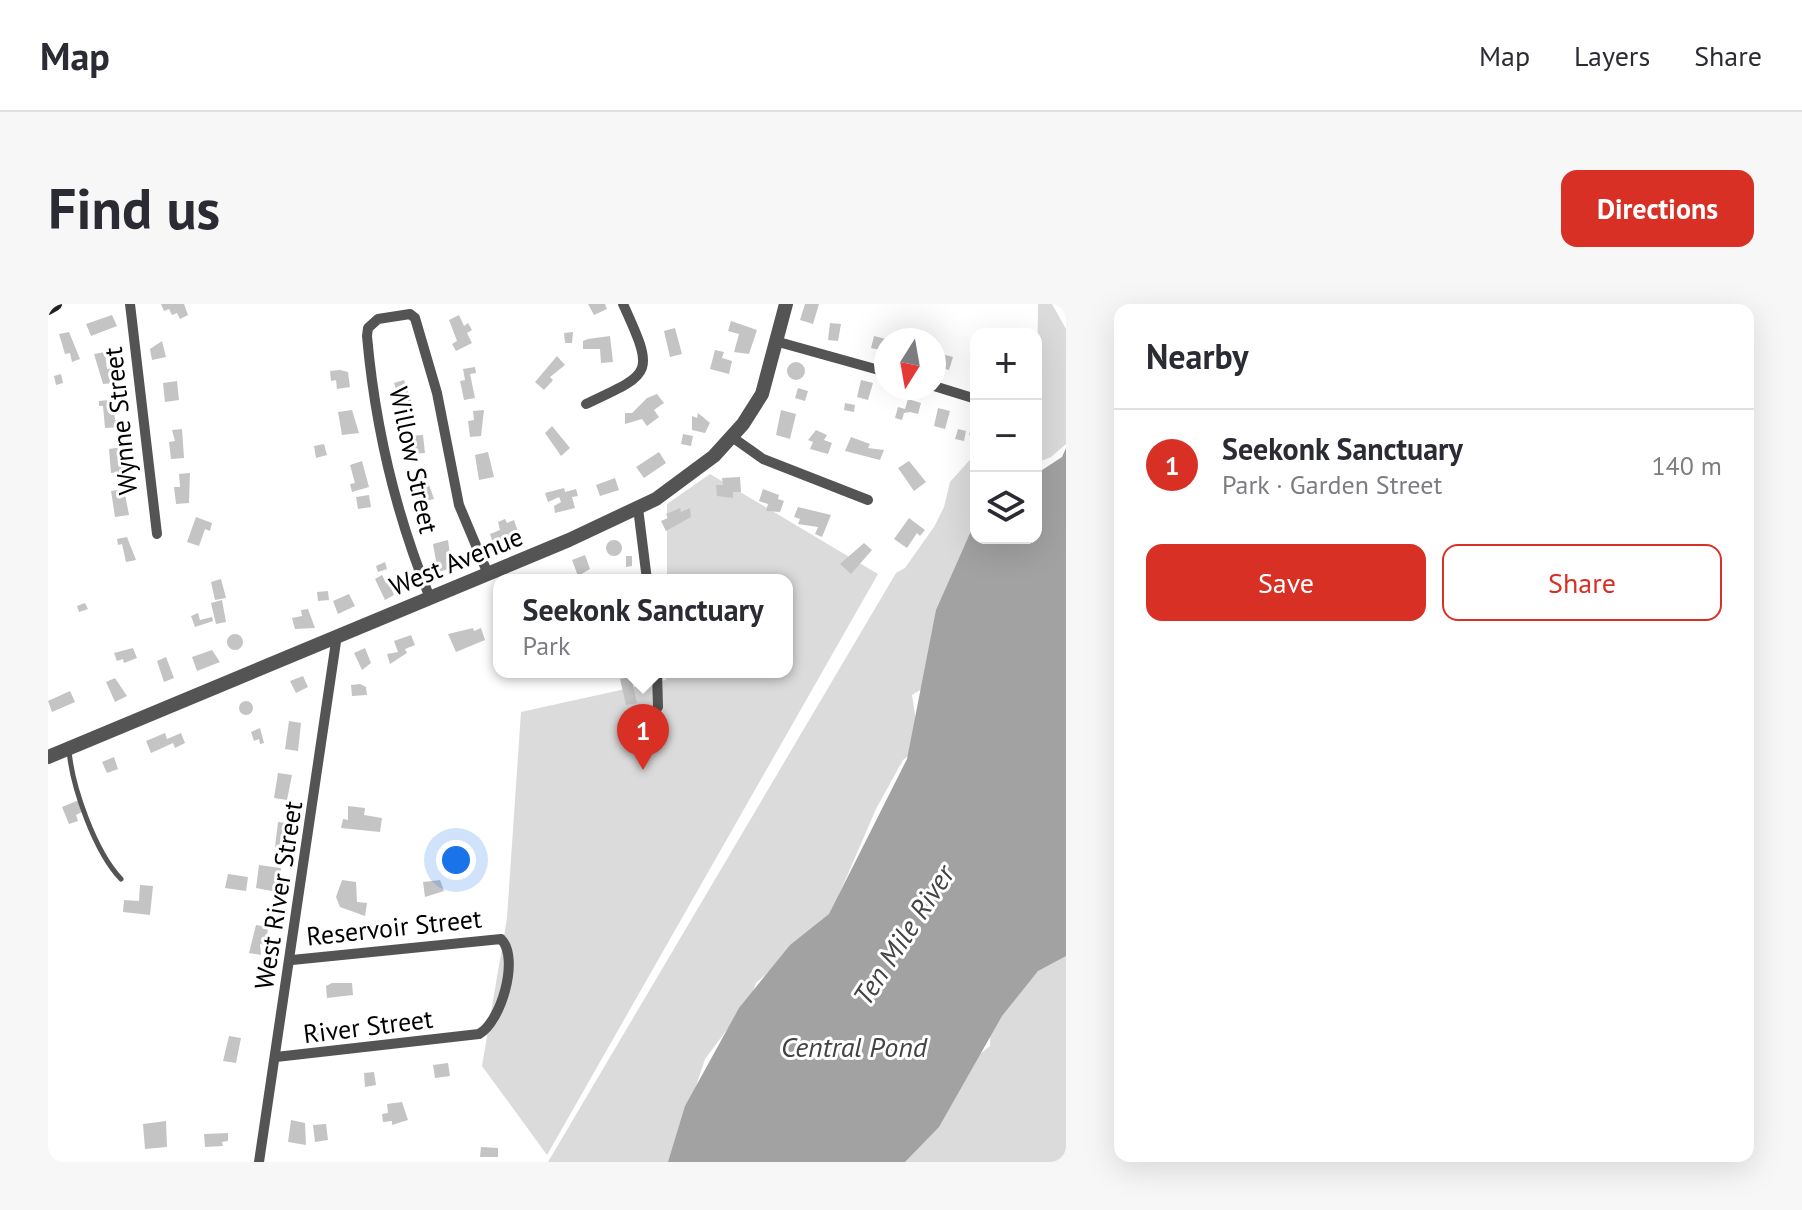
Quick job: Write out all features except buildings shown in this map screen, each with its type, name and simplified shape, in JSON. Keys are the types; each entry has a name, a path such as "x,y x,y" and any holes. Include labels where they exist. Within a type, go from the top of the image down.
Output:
{"main road":[{"path":"48,308 55,304"}],"street":[{"name":"Wynne Street","path":"130,304 157,534"},
{"path":"586,404 634,382 644,367 642,352 623,304"},
{"name":"West Avenue","path":"48,757 488,574 638,508 679,484 732,437 762,394 786,304"},
{"name":"Willow Street","path":"430,598 399,519 379,416 368,328 378,319 410,314 415,318 437,393 459,505 488,574"},
{"path":"775,341 874,369"},
{"path":"946,390 970,397"},
{"path":"732,437 763,459 868,500"},
{"path":"638,508 646,574"},
{"name":"West River Street","path":"259,1162 292,960 337,635"},
{"path":"657,678 658,707"},
{"name":"Reservoir Street","path":"292,960 501,939 506,943 509,959 501,1003 488,1029 466,1036"},
{"name":"River Street","path":"276,1057 466,1036"}],"lane":[{"path":"68,749 75,783 100,847 121,879"}],"shaded area":[{"path":"1038,304 1052,304 1066,329 1066,444 1042,461 1042,328 1038,328"},
{"path":"970,460 971,544 930,684 912,695 920,748 903,760 876,809 828,920 756,983 750,999 705,1059 671,1162 548,1162 896,573 905,568 934,527 944,507 950,482"},
{"path":"710,474 878,574 547,1155 482,1066 507,918 521,712 666,678 793,678 793,574 667,574 667,504"},
{"path":"1066,948 1066,1162 901,1162 975,1058 990,1046 991,1009"}],"water":[{"name":"Central Pond","path":"1066,448 1066,956 1038,971 1002,1016 939,1127 905,1162 668,1162 685,1106 739,1008 790,945 829,914 907,759 936,610 970,533 970,544 1042,544 1042,470 1062,457"}],"place":[{"name":"Seekonk Sanctuary","path":"643,770"}],"water label":[{"name":"Ten Mile River","path":"903,935"}]}
